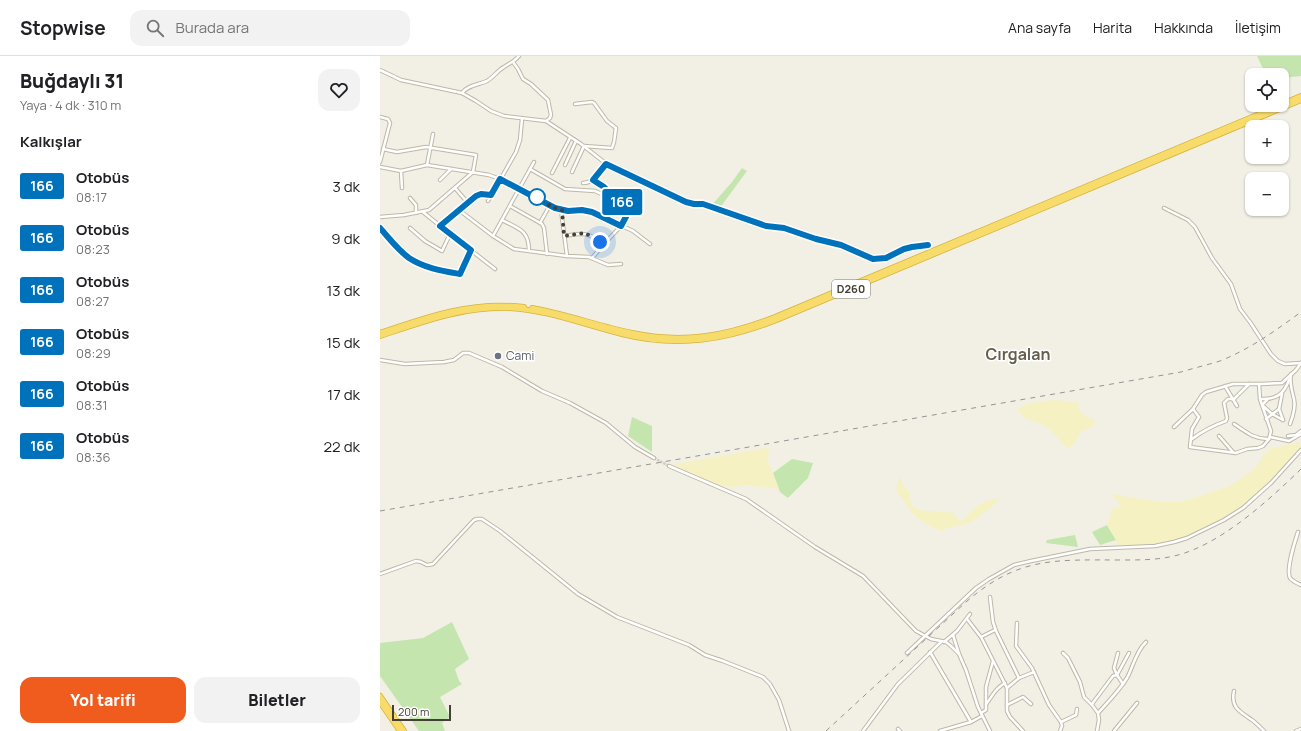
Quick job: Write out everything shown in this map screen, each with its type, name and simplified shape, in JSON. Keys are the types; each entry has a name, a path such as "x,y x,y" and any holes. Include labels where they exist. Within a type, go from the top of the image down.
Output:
{"highway":[{"name":"D260","path":"1289,101 1301,96"},
{"name":"D260","path":"380,336 420,322 452,314 476,309 496,308 537,312 622,334 655,340 674,342 695,341 734,335 779,319 1301,100"},
{"name":"D260","path":"380,333 451,310 496,305 524,307 548,311 630,333 655,337 691,338 730,332 775,317 1264,112"},
{"path":"380,696 404,731"},
{"path":"380,702 400,731"}],"street":[{"path":"462,93 469,87 480,84 492,78 501,68 513,62 519,56"},
{"path":"513,62 524,80 531,84 548,100 551,115 546,121"},
{"path":"380,70 401,80 462,93 496,113 508,117 546,121 584,146 606,164 686,202 703,204 766,226 784,228 816,239 841,245 868,258 884,258 904,249 928,245"},
{"path":"575,104 593,102 607,121 616,129 612,148 584,146"},
{"path":"380,117 388,119 390,123 380,162"},
{"path":"488,201 518,148 522,119"},
{"path":"427,165 433,134"},
{"path":"552,173 570,138"},
{"path":"564,165 576,141"},
{"path":"572,172 584,146"},
{"path":"380,217 423,212 433,207 473,172 476,155 426,147 398,152 383,149"},
{"path":"493,236 534,162"},
{"path":"583,183 593,180 606,164"},
{"path":"380,167 401,171 427,165 473,172 500,179 550,206 562,210 592,212 636,233 650,244"},
{"path":"440,180 452,169"},
{"path":"530,169 565,189 593,190 627,205 629,209 621,226 592,258"},
{"path":"401,171 402,188"},
{"path":"593,180 604,187 618,201"},
{"path":"455,188 468,202"},
{"path":"440,226 478,195 491,195"},
{"path":"410,198 416,205 416,213"},
{"path":"510,206 540,223 544,228 547,254"},
{"path":"540,223 550,206"},
{"path":"1164,208 1188,220 1195,227 1212,258 1231,284 1240,309 1269,352 1283,363 1301,363"},
{"path":"459,210 493,236 512,248 547,254 592,258 607,265 620,264"},
{"path":"562,210 567,256"},
{"path":"423,212 495,269"},
{"path":"502,220 525,234 528,240 528,251"},
{"path":"380,228 408,257 440,271 460,274 471,250"},
{"path":"410,228 424,241 442,251 450,234"},
{"path":"564,236 585,233 603,245"},
{"path":"380,360 409,364 451,361 466,353 476,356 502,367 542,391 570,403 606,423 635,447 654,458"},
{"path":"1174,427 1193,408 1205,393 1233,384 1282,382 1296,370 1301,363"},
{"path":"1260,400 1282,393 1286,389 1291,374"},
{"path":"1290,379 1294,404 1293,416 1290,424"},
{"path":"1191,439 1204,430 1226,421 1227,418 1224,403 1228,399 1234,399 1250,384"},
{"path":"1193,408 1199,417 1192,429 1190,447 1233,453 1247,448 1260,447 1270,438 1271,428 1266,419 1260,400 1259,384"},
{"path":"1225,386 1238,406"},
{"path":"1262,405 1272,414 1283,420 1279,409 1282,393"},
{"path":"1262,405 1267,399"},
{"path":"1266,419 1279,409"},
{"path":"1234,424 1255,437 1262,439 1270,438 1289,441 1301,432"},
{"path":"1288,436 1296,435 1301,432"},
{"path":"1219,436 1233,453"},
{"path":"907,653 976,588 1014,565 1082,550 1143,547 1182,540 1234,514 1262,492 1301,450"},
{"path":"669,466 702,481 744,497 815,547 866,579 916,632 951,646 959,654"},
{"path":"380,574 416,561 427,565 433,564 473,521 482,519 500,531 578,594 617,617 687,644 705,655 763,677 770,684 779,700 788,731"},
{"path":"1298,532 1289,574 1293,580 1301,585"},
{"path":"990,596 995,630 1019,678"},
{"path":"863,731 898,684 930,652 953,635 970,614"},
{"path":"967,619 981,637 1005,683 1007,688 1006,705 1009,715 1023,731"},
{"path":"1017,623 1016,646 1034,672 1049,705 1061,722 1062,726 1060,731"},
{"path":"981,637 995,630"},
{"path":"953,635 982,714 990,731"},
{"path":"1098,713 1123,684 1131,671 1140,650 1146,642"},
{"path":"930,652 971,722"},
{"path":"1063,653 1069,659 1080,682 1084,698 1092,704 1098,713 1099,720 1097,731"},
{"path":"1118,653 1118,657 1114,665 1117,675 1123,684"},
{"path":"1092,704 1113,676 1117,675 1129,653"},
{"path":"940,731 971,722 986,710 986,687 993,661"},
{"path":"1007,688 1019,678 1034,672"},
{"path":"986,704 998,687 1005,683"},
{"path":"1234,691 1234,700 1238,710 1264,731"},
{"path":"1006,705 1022,698 1031,704"},
{"path":"1114,731 1137,703"},
{"path":"1061,722 1076,715 1078,709"},
{"path":"1296,731 1301,729"}],"green space":[{"path":"1257,56 1301,56 1301,76 1289,77 1289,68 1263,68"},
{"path":"742,168 747,171 719,209 711,206 732,182"},
{"path":"632,417 652,426 652,452 628,436"},
{"path":"792,459 813,463 808,478 788,498 780,492 773,473"},
{"path":"1107,525 1116,540 1100,545 1092,532"},
{"path":"1075,535 1078,547 1046,543 1047,540"},
{"path":"452,622 469,659 455,669 459,681 462,684 440,697 450,717 442,723 445,731 419,731 380,676 380,643 423,638"}],"sand":[{"path":"1055,400 1082,403 1078,405 1078,408 1082,413 1095,420 1092,427 1080,432 1075,443 1068,449 1049,429 1039,423 1027,419 1016,410 1028,403"},
{"path":"1301,442 1301,449 1262,490 1232,514 1199,532 1166,543 1142,546 1118,546 1107,525 1113,507 1118,508 1121,505 1113,496 1116,494 1126,497 1165,502 1187,500 1227,487 1240,480 1255,468 1269,449"},
{"path":"767,448 770,452 768,461 779,489 745,485 734,487 720,486 696,476 674,464"},
{"path":"899,476 903,485 910,493 912,505 916,508 928,511 952,513 955,514 960,521 963,520 979,504 988,500 1001,498 971,522 948,528 943,531 933,528 925,523 910,510 896,492"}],"tunnel":[{"path":"654,458 669,466"}],"railway":[{"path":"380,511 1181,372 1220,361 1242,351 1272,333 1301,312"},
{"path":"826,731 966,602 985,587 1003,576 1021,568 1058,561 1155,559 1191,551 1208,543 1242,521 1274,495 1301,469"}],"bus line":[{"name":"166","path":"380,228 408,257 440,271 460,274 471,250 440,226 476,196 480,194 491,195 500,179 555,208 568,211 582,210 592,212 621,226 629,211 627,205 618,201 618,199 612,196 604,187 593,180 606,164 618,171 632,176 691,204 703,204 766,226 784,228 816,239 845,246 868,258 886,258 904,249 928,245"}],"place":[{"name":"Cami","path":"498,356"}],"district":[{"name":"Cırgalan","path":"1018,354"}],"route":[{"path":"537,197 552,207 562,210 564,236 585,233 600,242"}]}
